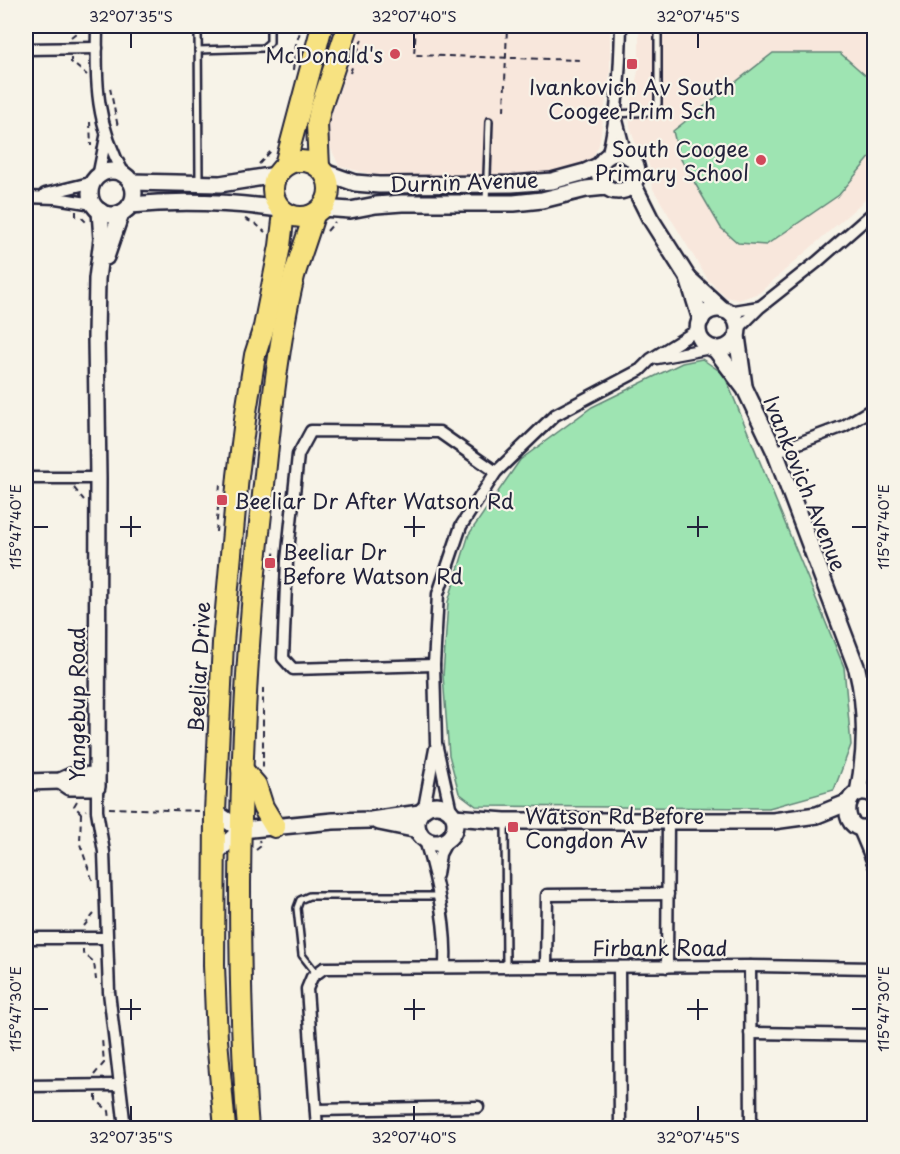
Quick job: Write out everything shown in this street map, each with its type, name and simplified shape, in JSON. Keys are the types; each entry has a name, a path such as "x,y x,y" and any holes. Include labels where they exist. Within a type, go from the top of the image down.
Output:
{"highway":[{"path":"321,169 319,117 355,31"},
{"path":"317,38 273,193 282,211 299,218 318,211"},
{"path":"248,1128 240,985 241,830 242,770 254,575 276,386 295,275 318,211 330,191 327,178 321,169 305,161 291,162 280,170"},
{"name":"Beeliar Drive","path":"225,1128 214,989 215,854 209,808 238,476 255,355 264,327 282,211"},
{"path":"242,770 256,785 263,807 275,827"}],"street":[{"path":"97,26 96,88 106,134 134,194 126,209"},
{"path":"621,26 620,70 615,114 599,177 650,218"},
{"path":"26,49 97,48"},
{"path":"615,114 626,155"},
{"path":"97,208 90,195 106,134"},
{"path":"603,161 616,153 626,155 634,162 636,168 637,173 629,188 612,189"},
{"name":"Durnin Avenue","path":"321,169 355,183 379,185 487,183 552,181 585,172 603,161"},
{"path":"28,196 60,192 96,179 110,171 128,179 240,183 280,170"},
{"path":"633,184 650,218 688,278 737,322 738,333"},
{"name":"Durnin Avenue","path":"318,211 350,210 402,203 486,204 542,200 586,189 612,189"},
{"path":"28,196 97,208 110,215 126,209 192,201 239,203 282,211"},
{"name":"Yangebup Road","path":"97,208 102,239 96,338 97,808 104,852 109,992 125,1128"},
{"name":"Yangebup Road","path":"98,279 126,209"},
{"path":"651,359 728,347 760,307 817,262 874,212"},
{"path":"688,278 700,325 701,340 713,348"},
{"path":"437,880 440,854 455,822 436,743 434,665 438,594 461,526 496,472 555,416 640,370 651,359 700,325 709,311 760,307"},
{"name":"Ivankovich Avenue","path":"738,333 745,389"},
{"name":"Ivankovich Avenue","path":"713,348 745,389 775,452 857,669 864,699 863,768 847,812 855,824"},
{"path":"775,452 844,426 874,408"},
{"path":"434,665 293,669 283,658 287,561 298,455 311,431 439,432 496,472"},
{"path":"26,478 98,478"},
{"path":"436,743 422,810 417,818 437,880 445,941 445,966"},
{"name":"Ivankovich Avenue","path":"863,768 874,795"},
{"path":"26,782 60,781 71,776 97,781"},
{"path":"60,781 69,787 80,787 97,781"},
{"path":"215,854 241,830 333,821 370,820 422,810 435,804 446,807 452,814 497,821 772,820 817,815 865,792 874,795"},
{"path":"209,808 241,830"},
{"path":"817,815 865,828 874,825"},
{"path":"370,820 421,835 437,843 450,836 497,821"},
{"path":"667,967 668,820"},
{"path":"855,824 874,865"},
{"path":"546,966 547,895 668,894"},
{"path":"26,938 106,938"},
{"name":"Firbank Road","path":"316,973 333,966 874,968"},
{"path":"750,966 751,1128"},
{"path":"619,967 620,1128"},
{"path":"316,973 309,983 307,996 317,1128"},
{"path":"750,1033 874,1035"},
{"path":"26,1086 119,1085"},
{"path":"316,1110 478,1107"}],"lane":[{"path":"198,26 199,183"},
{"path":"198,50 263,48 270,42 270,26"},
{"path":"615,114 652,112 658,104 658,26"},
{"path":"486,204 489,121"},
{"path":"497,821 506,966"},
{"path":"316,973 302,955 297,908 300,900 309,896 439,896"}],"path":[{"path":"416,26 414,55 580,60"},
{"path":"504,111 507,26"},
{"path":"346,80 354,65 355,31"},
{"path":"244,218 265,232"},
{"path":"74,478 75,490 88,504"},
{"path":"215,542 221,481"},
{"path":"80,787 80,798 74,806 81,813 80,844 93,883"},
{"path":"81,813 92,807 204,811 209,808"},
{"path":"94,904 94,915 82,927 83,953 94,962 97,984"},
{"path":"101,1029 104,1063 94,1074 96,1100 109,1111 111,1128"}],"shaded area":[{"path":"359,26 610,26 610,74 599,145 591,161 565,170 508,177 377,176 339,166 327,140 328,124"},
{"name":"South Coogee Primary School","path":"639,26 874,26 874,192 759,293 739,300 726,297 708,280 653,189 649,165 645,155 635,143 630,126 629,112 639,67"}],"green space":[{"path":"773,53 840,53 873,82 872,155 839,195 766,245 738,243 721,228 679,156 673,131"},
{"path":"702,359 724,374 844,667 851,745 834,790 769,808 476,806 459,793 449,755 443,676 448,602 469,534 520,460 592,407 682,363"}],"place":[{"name":"McDonald's","path":"395,54"},
{"name":"Ivankovich Av South Coogee Prim Sch","path":"632,64"},
{"name":"South Coogee Primary School","path":"761,160"},
{"name":"Beeliar Dr After Watson Rd","path":"222,500"},
{"name":"Beeliar Dr Before Watson Rd","path":"270,563"},
{"name":"Watson Rd Before Congdon Av","path":"513,827"}]}
